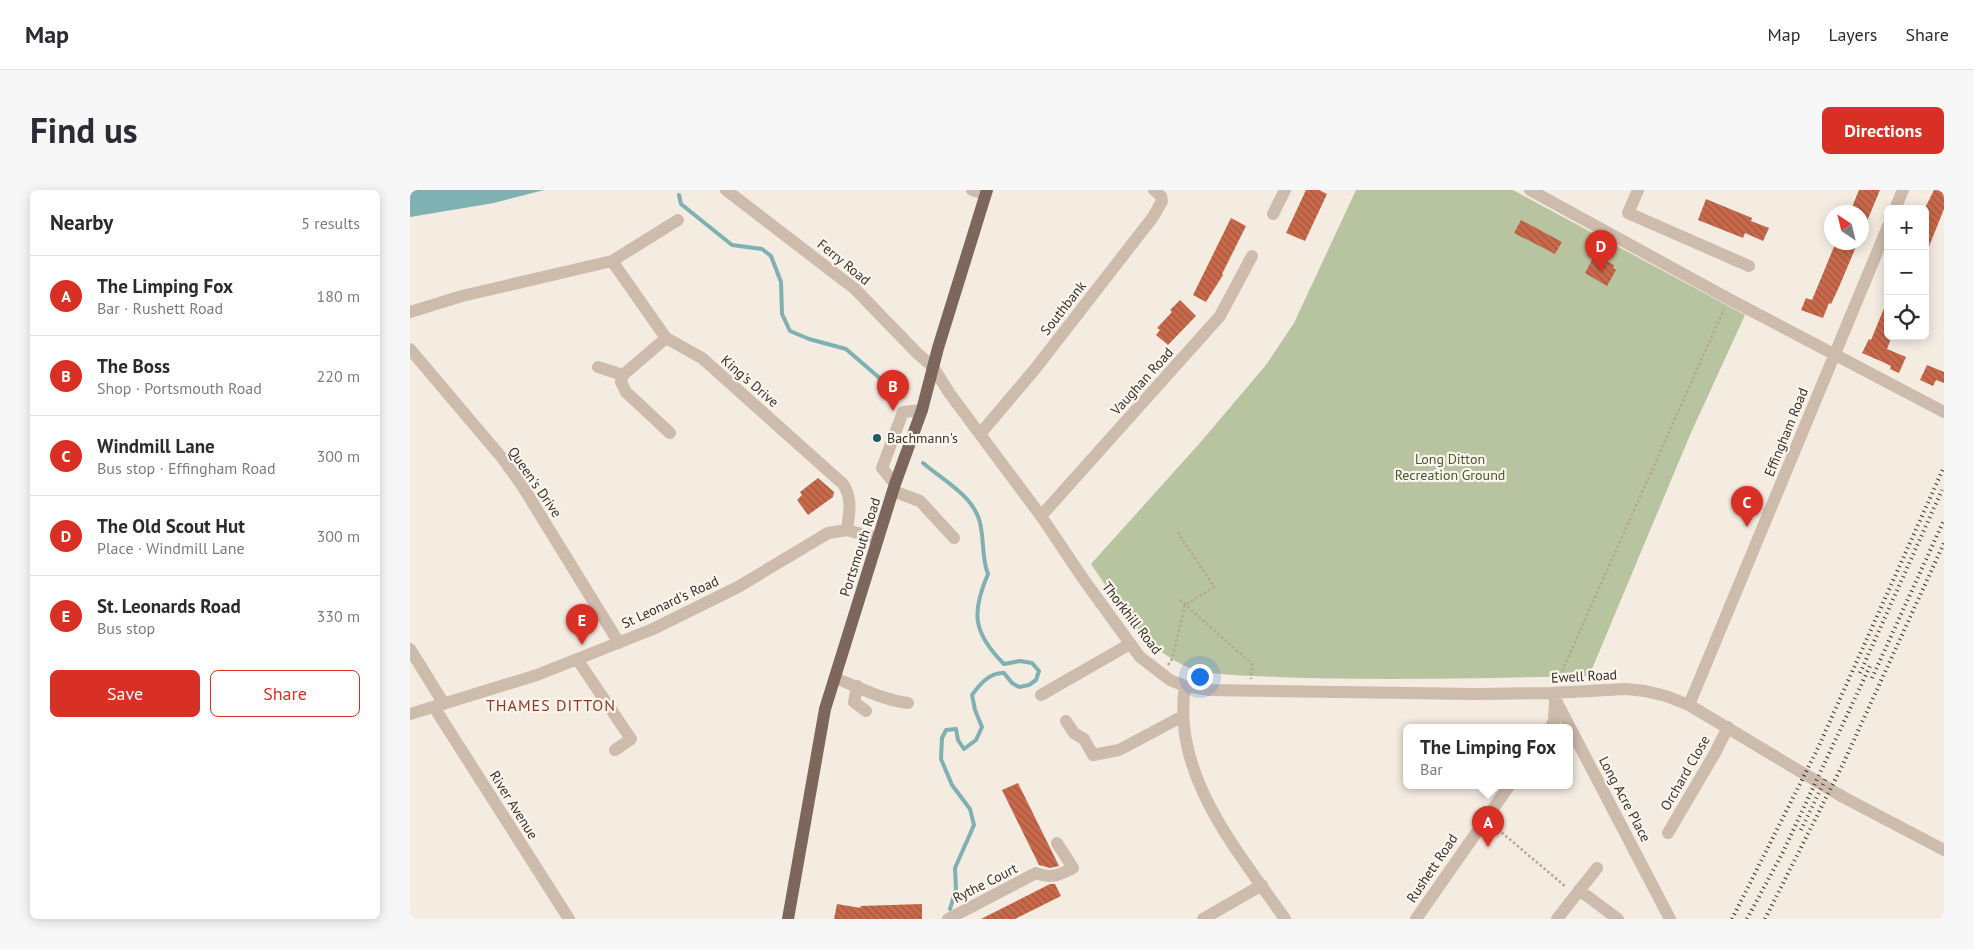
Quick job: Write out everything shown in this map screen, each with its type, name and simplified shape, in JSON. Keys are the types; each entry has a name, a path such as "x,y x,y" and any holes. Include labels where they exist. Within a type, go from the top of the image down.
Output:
{"main road":[{"name":"Portsmouth Road","path":"788,919 826,709 894,487 922,410 933,367 986,192"}],"street":[{"name":"Ferry Road","path":"726,190 855,289 933,367"},
{"path":"972,190 986,192"},
{"path":"1273,214 1285,190"},
{"path":"1530,190 1729,299 1944,412"},
{"path":"1638,190 1628,214 1749,266"},
{"path":"1897,205 1903,190"},
{"name":"Southbank","path":"980,434 1034,369 1153,217 1161,205 1157,193"},
{"path":"410,312 462,296 612,262 678,220"},
{"name":"Effingham Road","path":"1689,705 1884,235"},
{"name":"Vaughan Road","path":"1041,516 1220,316 1252,256"},
{"name":"King's Drive","path":"612,262 666,338 702,358 843,484 851,502 847,530"},
{"path":"666,338 623,375 621,382 626,392 670,433"},
{"name":"Queen's Drive","path":"410,349 503,459 523,487 619,643"},
{"path":"598,367 623,375"},
{"name":"Thorkhill Road","path":"933,367 1140,657 1162,675 1185,686"},
{"path":"922,410 903,412 882,468 894,487 920,501 954,538"},
{"path":"847,530 878,539"},
{"name":"St Leonard's Road","path":"410,714 537,675 653,629 723,595 828,533 847,530"},
{"path":"1041,695 1130,644"},
{"name":"River Avenue","path":"410,650 439,705 569,919"},
{"path":"577,659 631,739 615,750"},
{"path":"835,678 890,701 908,703"},
{"path":"857,686 854,702 866,711"},
{"path":"1185,686 1183,716 1190,762 1201,790 1218,819 1286,919"},
{"name":"Ewell Road","path":"1185,686 1210,690 1477,694 1552,693 1626,689 1659,694 1689,705 1843,797 1944,850"},
{"path":"1551,724 1555,714 1555,703 1552,693"},
{"name":"Long Acre Place","path":"1552,693 1568,724"},
{"path":"1066,721 1074,733 1084,739 1093,754 1119,750 1183,716"},
{"name":"Orchard Close","path":"1668,833 1715,754 1728,727"},
{"name":"Long Acre Place","path":"1573,733 1670,919"},
{"name":"Rushett Road","path":"1416,919 1507,789"},
{"name":"Rythe Court","path":"948,919 1036,873 1045,877 1060,875 1073,868 1056,843"},
{"path":"1557,919 1597,868"},
{"path":"1203,919 1262,885"},
{"path":"1577,893 1618,919"}],"path":[{"path":"1552,693 1729,299"},
{"path":"1162,675 1172,658 1186,605 1214,587 1177,531"},
{"path":"1180,600 1252,664 1251,691"},
{"path":"1485,819 1577,893"}],"green space":[{"name":"Long Ditton Recreation Ground","path":"1356,190 1513,190 1745,315 1690,435 1589,676 1355,679 1242,675 1202,671 1181,664 1153,644 1130,620 1091,564 1199,444 1266,365 1294,323"}],"water":[{"path":"410,190 544,190 494,203 410,217"}],"building":[{"path":"1306,190 1319,190 1327,194 1305,241 1286,233"},
{"path":"1859,190 1880,190 1869,216 1869,205 1853,205"},
{"path":"1934,190 1944,190 1944,209 1929,246 1929,205 1926,205"},
{"path":"1706,199 1752,218 1751,221 1769,228 1763,241 1745,233 1743,238 1698,220"},
{"path":"1231,218 1246,226 1223,275 1206,302 1193,295"},
{"path":"1521,220 1562,242 1555,254 1514,233"},
{"path":"1833,250 1855,250 1823,318 1801,310 1806,298 1812,300"},
{"path":"1595,254 1614,265 1613,268 1616,270 1607,286 1585,273"},
{"path":"1180,300 1196,316 1168,345 1156,335 1160,330 1157,328"},
{"path":"1884,308 1884,340 1890,340 1887,349 1906,357 1899,373 1890,369 1891,366 1862,353 1869,339 1871,340"},
{"path":"1927,365 1944,372 1944,383 1936,380 1933,386 1920,380"},
{"path":"818,478 834,492 833,497 808,515 797,500 802,495 800,492"},
{"path":"1018,783 1059,866 1050,868 1039,865 1002,790"},
{"path":"1050,884 1055,884 1061,896 1015,919 981,919"},
{"path":"837,904 861,908 860,906 922,904 922,919 834,919"}],"waterway":[{"path":"679,195 681,204 732,245 762,249 771,256 781,282 782,314 790,331 809,339 846,349 883,381"},
{"path":"923,463 959,491 973,507 978,517 988,574 977,611 978,622 986,642 1004,664 1020,661 1032,663 1039,671 1036,680 1029,685 1019,687 1012,683 1004,673 994,674 982,683 972,695 975,710 982,727 976,740 964,749 958,740 956,729 946,730 942,738 941,759 952,785 970,809 974,825 955,868 956,889 950,909"}],"railway":[{"path":"1732,919 1817,750 1944,467"},
{"path":"1860,673 1942,490"},
{"path":"1872,678 1944,520"},
{"path":"1765,919 1843,764 1944,543"},
{"path":"1747,919 1783,852 1870,666"},
{"path":"1801,830 1826,778"}],"place":[{"name":"The Old Scout Hut","path":"1601,271"},
{"name":"The Boss","path":"893,411"},
{"name":"Bachmann's","path":"877,438"},
{"name":"Windmill Lane","path":"1747,527"},
{"name":"St. Leonards Road","path":"582,645"},
{"name":"The Limping Fox","path":"1488,847"}],"district":[{"name":"THAMES DITTON","path":"551,705"}]}
